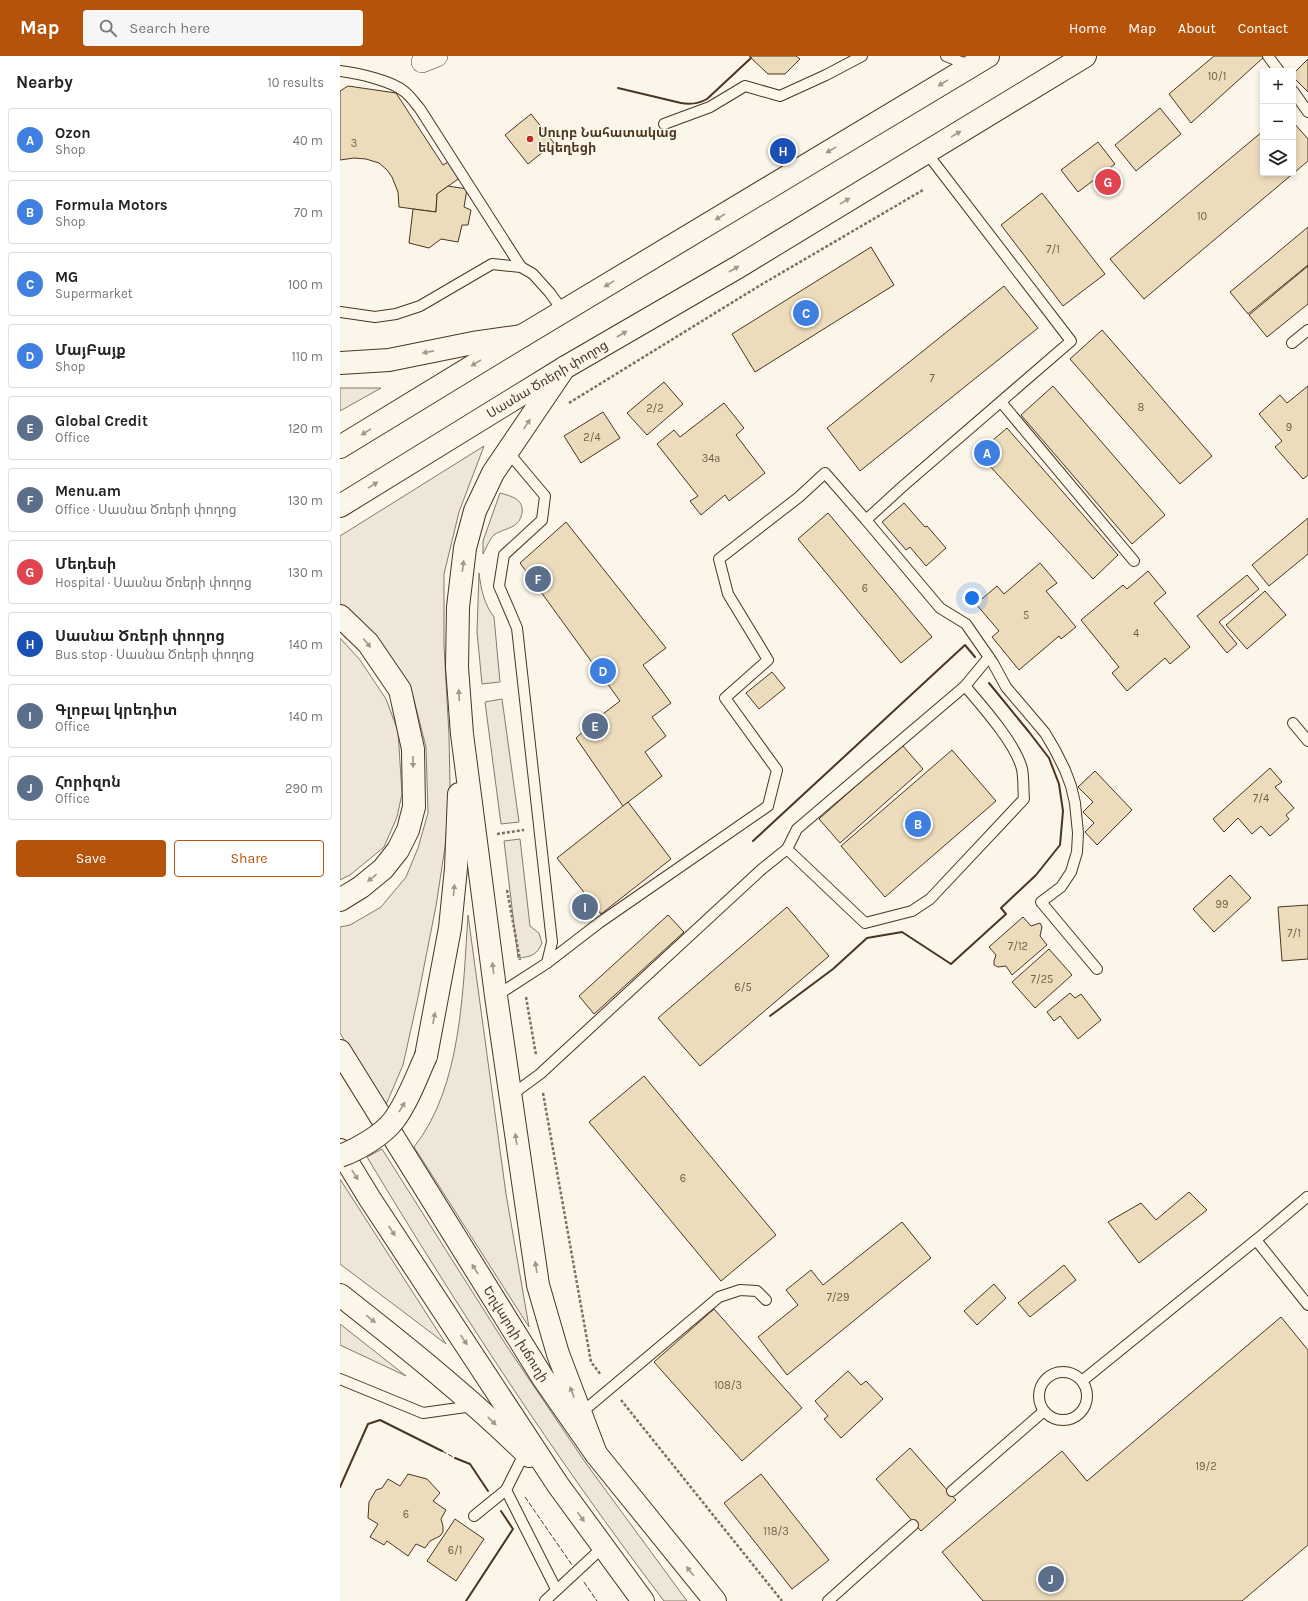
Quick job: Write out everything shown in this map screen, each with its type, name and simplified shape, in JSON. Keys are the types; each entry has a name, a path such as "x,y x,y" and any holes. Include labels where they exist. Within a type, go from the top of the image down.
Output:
{"main road":[{"name":"Սասնա Ծռերի փողոց","path":"340,506 564,368 738,266 1085,56"},
{"path":"340,447 563,311 980,61"},
{"path":"340,363 389,360 472,343 522,336"},
{"path":"564,368 493,473 476,511 465,548 458,607 457,668 462,734 496,996 538,1285 558,1354 596,1454"},
{"path":"340,616 368,643 400,690 413,749 414,807 408,830 398,850 383,869 361,887 340,900"},
{"path":"340,1156 352,1152 372,1139 393,1121 408,1095 426,1056 450,928 456,868 462,734"},
{"name":"Եղվարդի խճուղի","path":"340,1051 543,1378 596,1454 715,1601"},
{"path":"340,1150 370,1199 558,1485 643,1601"},
{"path":"340,1295 420,1358 475,1405 558,1485"}],"lane":[{"path":"664,124 710,107 745,86 780,96 826,75 862,56"},
{"path":"946,56 980,61"},
{"path":"1268,56 1277,68"},
{"path":"340,71 368,76 405,91 420,109 521,267"},
{"path":"1296,95 1308,112"},
{"path":"866,520 1072,341 926,152"},
{"path":"340,312 375,317 396,314 420,306 492,264 521,267 533,274 550,293 563,311"},
{"path":"1292,343 1308,330"},
{"path":"1001,402 1134,561"},
{"path":"508,452 545,496 542,520 504,555 499,586 517,628 551,926 552,942 547,963"},
{"path":"496,996 547,963 599,923 768,806 777,770 725,698 768,660 728,594 719,559 799,497 825,473 940,608 966,624 990,658 1006,688 1045,733 1055,750 1071,786 1078,833 1077,852 1068,877 1061,886 1041,902 1097,969"},
{"path":"510,1096 540,1074 762,869 787,849 797,829 965,686 990,658"},
{"path":"787,849 865,923 912,911 930,899 1024,800 1022,769 1015,752 981,704 965,686"},
{"path":"1293,723 1308,742"},
{"path":"1082,1381 1308,1197"},
{"path":"1256,1240 1308,1305"},
{"path":"581,1413 719,1297 740,1290 757,1291 766,1300"},
{"path":"1064,1371 1072,1373 1082,1381 1087,1391 1088,1399 1086,1407 1075,1418 1067,1421 1059,1421 1052,1418 1044,1411 1038,1399 1039,1390 1048,1376 1064,1371"},
{"path":"341,1380 422,1413 475,1405"},
{"path":"952,1491 1044,1411"},
{"path":"474,1516 506,1490 525,1452"},
{"path":"506,1490 556,1589"},
{"path":"828,1601 913,1525"},
{"path":"545,1601 556,1589 603,1547"}],"path":[{"path":"567,405 759,286 924,190"},
{"path":"498,841 497,834 520,831"},
{"path":"506,887 591,1362 782,1601"}],"shaded area":[{"path":"340,388 381,388 340,411"},
{"path":"484,446 459,512 444,574 444,646 449,735 450,787 445,847 436,906 403,1065 385,1107 340,1033 340,927 350,925 381,907 406,877 418,848 428,813 426,747 413,696 380,642 340,607 340,536"},
{"path":"500,493 519,501 522,508 522,514 514,526 494,535 483,554 483,541"},
{"path":"479,573 484,596 494,617 500,682 482,684 477,632"},
{"path":"340,638 360,660 386,699 398,731 402,794 397,817 384,847 350,875 340,880"},
{"path":"502,699 519,822 501,824 485,702"},
{"path":"520,839 530,926 539,933 542,943 533,955 518,958 504,841"},
{"path":"468,915 506,1194 529,1327 414,1147 430,1123 442,1096 451,1066 461,1005"},
{"path":"382,1149 506,1345 585,1462 687,1601 664,1601 585,1493 547,1438 437,1271 367,1157"},
{"path":"340,1179 446,1344 340,1264"},
{"path":"340,1324 406,1376 340,1345"}],"building":[{"path":"749,56 796,56 800,59 785,74 768,74"},
{"path":"1214,56 1264,57 1191,123 1169,94"},
{"path":"1308,59 1308,92 1296,80 1296,71"},
{"path":"348,86 396,93 443,165 450,161 461,177 437,194 436,212 399,207 398,192 392,177 379,163 366,159 354,158 340,160 340,91"},
{"path":"1160,108 1181,134 1136,171 1115,145"},
{"name":"Սուրբ Նահատակաց եկեղեցի","path":"531,114 554,143 528,164 505,135"},
{"path":"1296,125 1308,139 1308,161 1296,171"},
{"path":"1260,134 1260,176 1290,176 1144,299 1110,259"},
{"path":"1098,142 1115,164 1078,192 1061,170"},
{"path":"448,186 467,189 464,207 471,210 468,225 462,225 458,242 441,239 429,248 409,243 413,209 436,212 437,194"},
{"path":"1042,193 1105,274 1063,306 1001,225"},
{"path":"1308,227 1308,265 1248,314 1230,292"},
{"path":"871,247 894,285 755,372 732,334"},
{"path":"1308,266 1308,304 1267,337 1249,315"},
{"path":"1004,286 1038,328 860,471 827,428"},
{"path":"1102,330 1212,456 1180,484 1070,359"},
{"path":"664,382 683,404 647,435 627,413"},
{"path":"1053,386 1165,515 1132,544 1021,415"},
{"path":"1308,386 1308,475 1303,479 1275,447 1282,441 1259,414 1280,395 1287,403"},
{"path":"724,403 744,428 736,435 765,473 729,501 725,495 701,515 690,501 698,496 657,444 674,430 680,437"},
{"path":"603,412 620,438 581,463 564,436"},
{"path":"1007,428 1118,555 1093,579 978,453"},
{"path":"904,503 946,548 926,566 910,547 906,550 882,522"},
{"path":"828,513 932,637 901,663 798,539"},
{"path":"1308,518 1308,554 1269,586 1252,565"},
{"path":"566,522 666,648 643,665 671,703 652,717 666,736 645,752 662,776 623,806 576,738 599,717 620,701 520,563"},
{"path":"1040,563 1057,583 1046,591 1076,627 1061,639 1059,636 1019,670 992,637 999,631 976,604 997,586 1004,594"},
{"path":"1148,571 1166,593 1154,603 1190,647 1170,664 1165,658 1127,691 1112,673 1119,667 1081,620 1123,585 1127,589"},
{"path":"1247,575 1259,589 1219,622 1237,644 1227,653 1197,616"},
{"path":"1265,591 1286,615 1247,649 1226,625"},
{"path":"772,672 785,688 759,709 746,693"},
{"path":"902,745 923,769 840,843 819,819"},
{"path":"952,750 996,801 885,897 841,846"},
{"path":"1270,768 1282,782 1275,787 1294,808 1286,815 1289,819 1270,836 1261,826 1252,834 1238,818 1224,832 1213,819"},
{"path":"1095,771 1132,810 1097,845 1085,832 1094,823 1083,812 1093,802 1078,787"},
{"path":"628,802 671,859 601,914 557,858"},
{"path":"1230,875 1251,898 1214,932 1193,909"},
{"path":"1308,905 1308,959 1282,961 1278,907"},
{"path":"787,907 829,956 700,1066 658,1018"},
{"path":"668,915 684,932 594,1014 579,996"},
{"path":"1023,917 1031,926 1040,923 1042,927 1040,936 1047,945 1012,975 1006,966 998,967 994,965 996,955 989,947"},
{"path":"1049,949 1072,975 1035,1008 1012,982"},
{"path":"1070,993 1075,998 1081,994 1101,1020 1078,1039 1060,1016 1054,1021 1047,1012"},
{"path":"644,1076 776,1235 721,1281 589,1122"},
{"path":"1189,1192 1207,1210 1139,1263 1108,1222 1141,1203 1156,1220"},
{"path":"902,1222 931,1258 787,1375 758,1337 798,1305 786,1290 811,1270 823,1285"},
{"path":"1064,1265 1076,1280 1030,1317 1018,1303"},
{"path":"994,1284 1006,1298 977,1325 964,1311"},
{"path":"714,1309 802,1408 742,1461 654,1362"},
{"path":"1281,1317 1308,1350 1308,1545 1242,1601 983,1601 942,1552 1062,1451 1087,1481"},
{"path":"848,1371 861,1385 866,1381 883,1399 841,1438 824,1419 828,1416 815,1401"},
{"path":"910,1448 956,1500 921,1531 876,1479"},
{"path":"408,1474 427,1479 440,1493 433,1501 446,1510 441,1519 443,1532 440,1536 430,1541 425,1548 416,1544 408,1556 387,1541 384,1545 370,1537 378,1524 368,1518 369,1502 376,1490 382,1488 388,1479 400,1486"},
{"path":"761,1474 829,1560 792,1589 724,1503"},
{"path":"455,1519 484,1539 456,1581 427,1561"}],"fence":[{"path":"442,1451 455,1458"},
{"path":"525,1497 572,1565"},
{"path":"584,1582 597,1601"}],"wall":[{"path":"618,88 681,103 697,103 707,99 751,58"},
{"path":"753,841 965,645 975,657"},
{"path":"770,1016 833,969 867,938 902,932 951,964 1006,914 1001,908 1036,875 1060,845 1063,811 1059,784 1049,758 989,683"},
{"path":"340,1487 368,1424 380,1420 442,1451"},
{"path":"455,1458 470,1464 488,1491"},
{"path":"466,1601 513,1529 501,1511"}],"place":[{"name":"Սուրբ Նահատակաց եկեղեցի","path":"530,139"},
{"name":"Սասնա Ծռերի փողոց","path":"783,151"},
{"name":"Մեդեսի","path":"1108,182"},
{"name":"MG","path":"806,313"},
{"name":"Ozon","path":"987,453"},
{"name":"Menu.am","path":"538,579"},
{"name":"ՄայԲայք","path":"603,671"},
{"name":"Global Credit","path":"595,726"},
{"name":"Formula Motors","path":"918,824"},
{"name":"Գլոբալ կրեդիտ","path":"585,907"},
{"name":"Հորիզոն","path":"1051,1579"}]}
